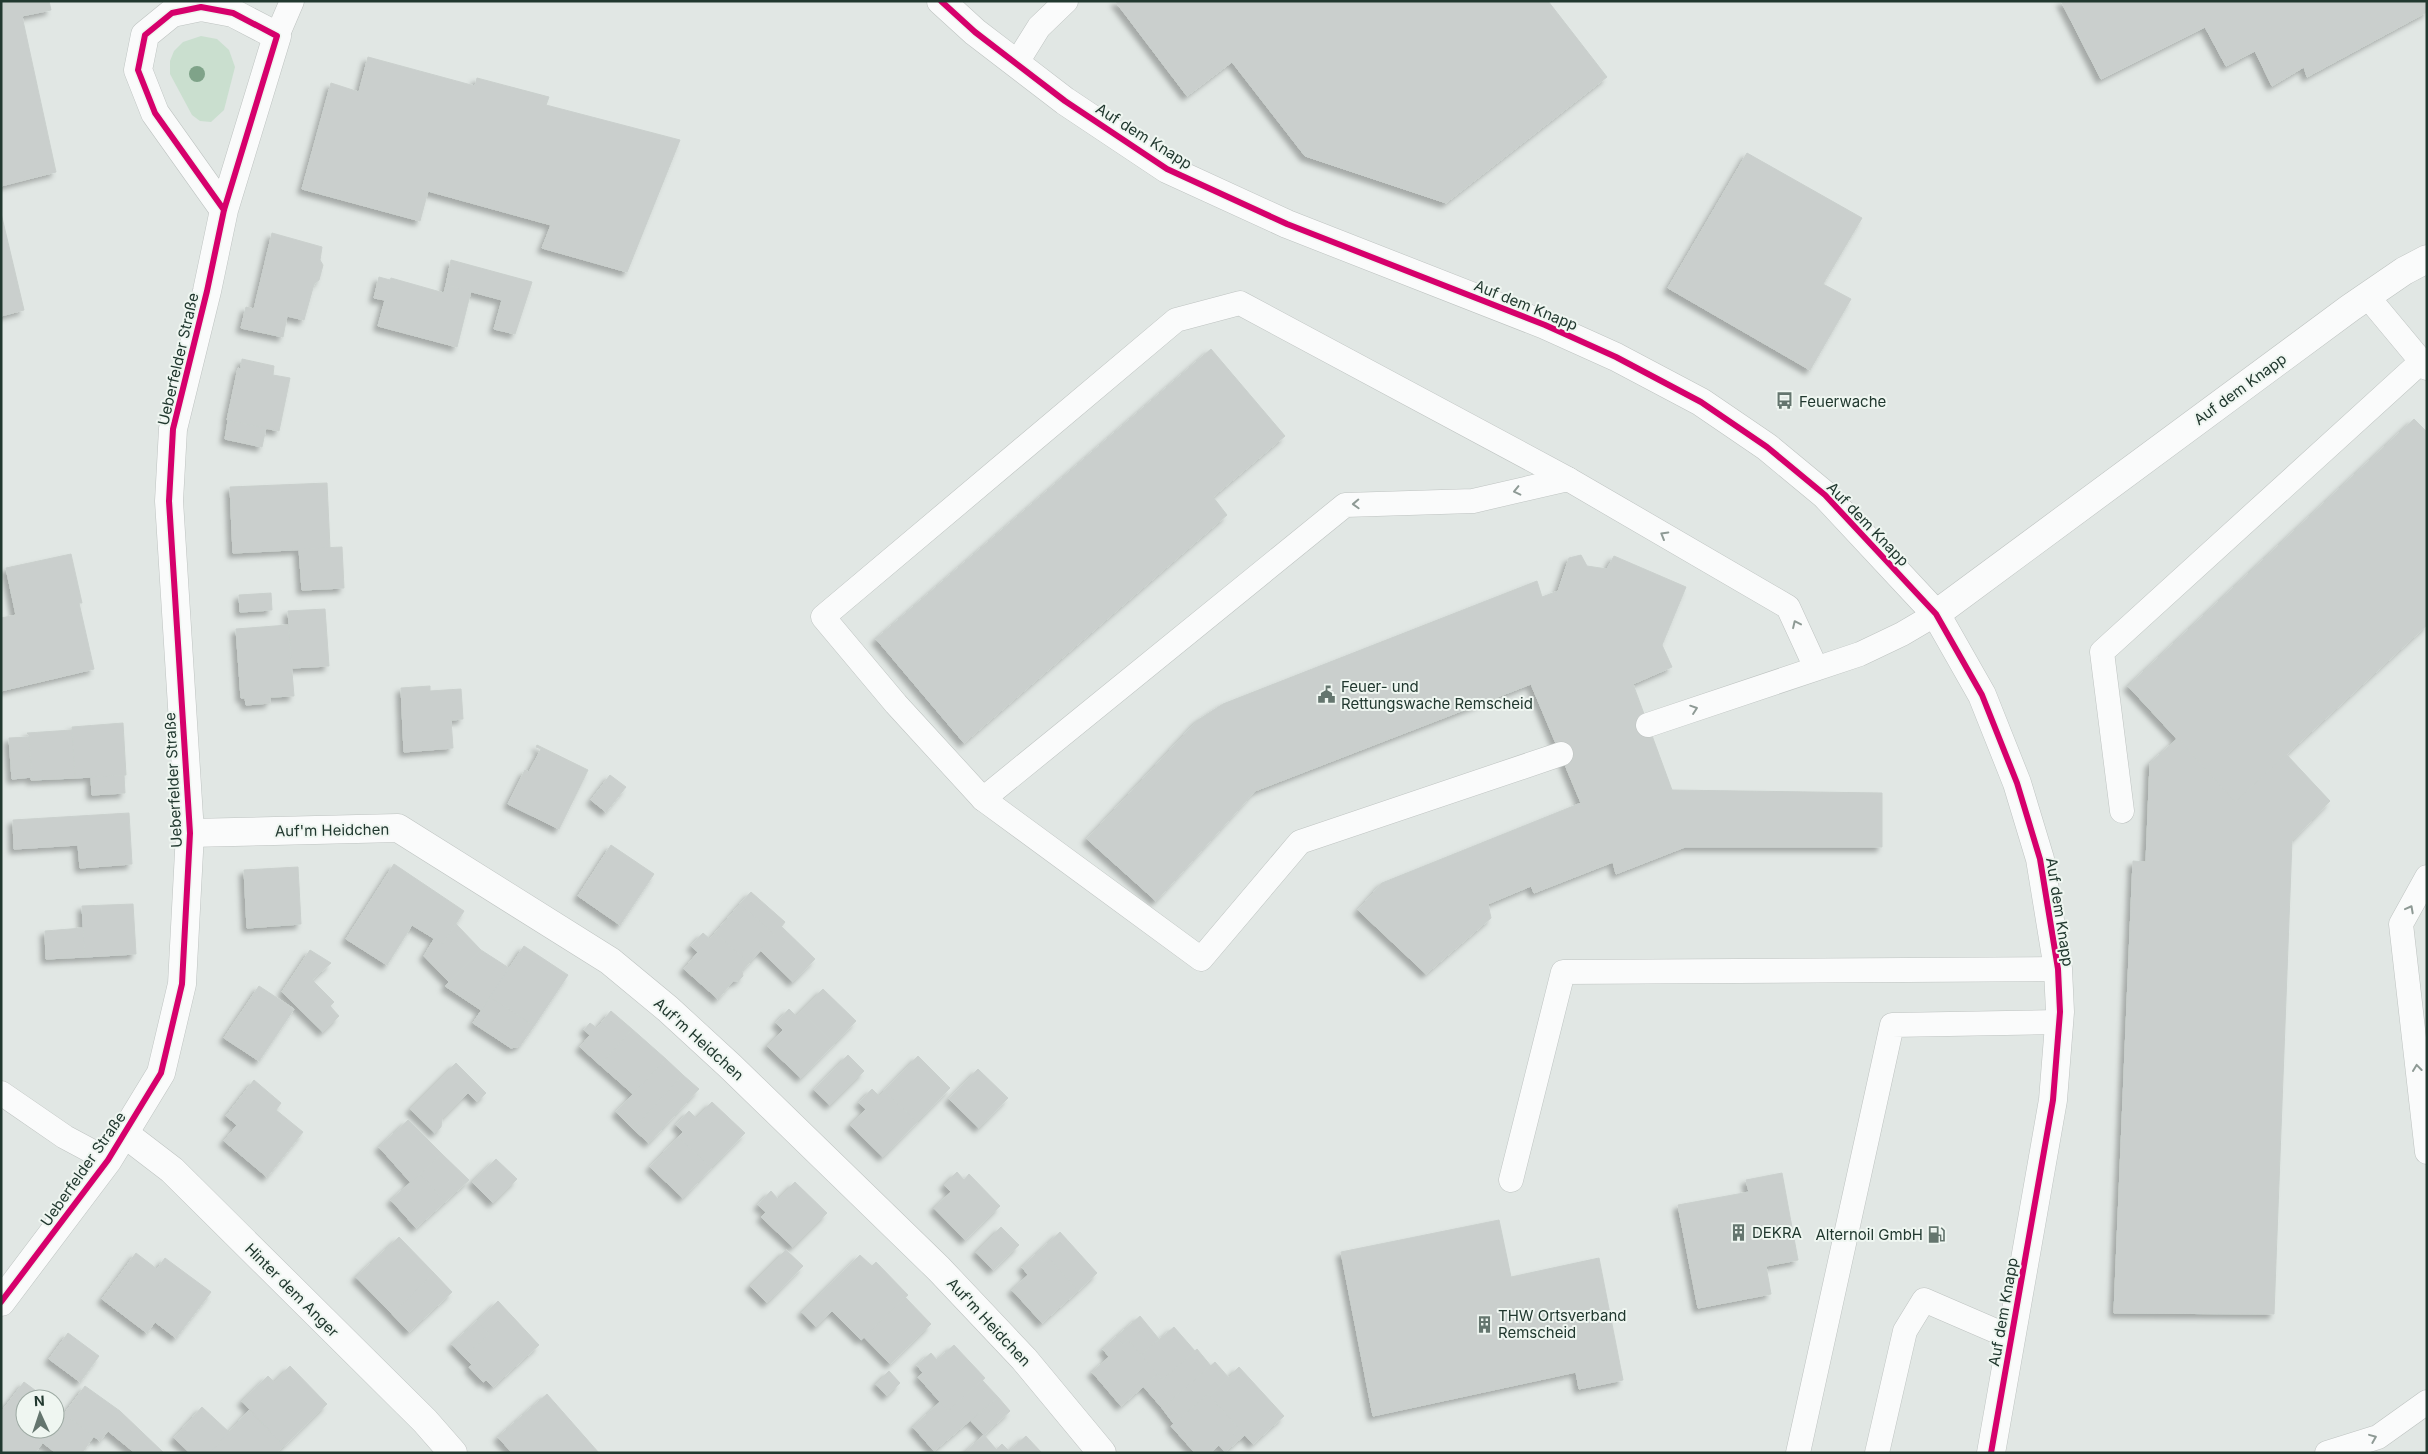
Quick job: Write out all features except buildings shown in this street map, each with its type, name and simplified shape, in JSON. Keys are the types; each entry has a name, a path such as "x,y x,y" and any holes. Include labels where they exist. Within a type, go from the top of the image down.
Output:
{"street":[{"name":"Auf dem Knapp","path":"942,1 974,32 1065,102 1167,169 1287,224 1546,325 1616,357 1701,402 1767,447 1825,495 1936,614 1982,695 2017,783 2040,859 2058,969 2059,1022 2053,1100 1992,1453"},
{"path":"224,210 155,113 138,70 145,36 172,12 201,7 233,13 277,36"},
{"name":"Ueberfelder Straße","path":"1,1302 108,1160 161,1073 182,984 190,833 169,501 173,429 207,291 224,210 277,36"},
{"name":"Auf dem Knapp","path":"1936,614 2367,296 2404,271 2427,259"},
{"name":"Auf'm Heidchen","path":"190,833 398,828 610,961 668,1009 730,1066 939,1268 1024,1359 1102,1453"},
{"name":"Hinter dem Anger","path":"125,1134 172,1170 425,1421 453,1453"}],"lane":[{"name":"Ueberfelder Straße","path":"277,36 292,1"},
{"path":"1016,64 1039,27 1066,1"},
{"path":"2122,811 2102,652 2424,364 2367,296"},
{"path":"1561,754 1300,842 1201,959 983,800 896,704 823,617 1176,320 1240,303 1568,479 1788,607 1816,668"},
{"path":"983,800 1345,505 1472,501 1568,479"},
{"path":"1648,725 1860,654 1902,634 1936,614"},
{"path":"2427,877 2401,924 2427,1152"},
{"path":"1511,1180 1563,972 2058,969"},
{"path":"1798,1453 1892,1025 2059,1022"},
{"path":"1,1093 65,1137 108,1160"},
{"path":"1877,1453 1905,1331 1924,1300 2012,1338"},
{"path":"2327,1453 2378,1437 2427,1402"}],"green space":[{"path":"201,36 217,39 229,50 235,67 224,110 211,122 200,121 192,115 170,74 170,61 174,51 183,42"}],"cycle path":[{"path":"941,1 975,32 1065,101 1167,169 1287,224 1545,325 1616,357 1701,402 1767,447 1825,495 1936,614 1982,695 2017,783 2040,859 2058,969 2060,1012 2053,1100 1991,1453"},
{"path":"1,1302 108,1160 161,1073 182,984 190,833 169,501 173,429 207,291 224,210 277,36 233,13 201,7 172,13 145,35 138,70 155,113 224,210"}],"place":[{"name":"Feuerwache","path":"1785,401"},
{"name":"Feuer- und Rettungswache Remscheid","path":"1327,695"},
{"name":"DEKRA","path":"1738,1232"},
{"name":"Alternoil GmbH","path":"1937,1234"},
{"name":"THW Ortsverband Remscheid","path":"1484,1324"}]}
